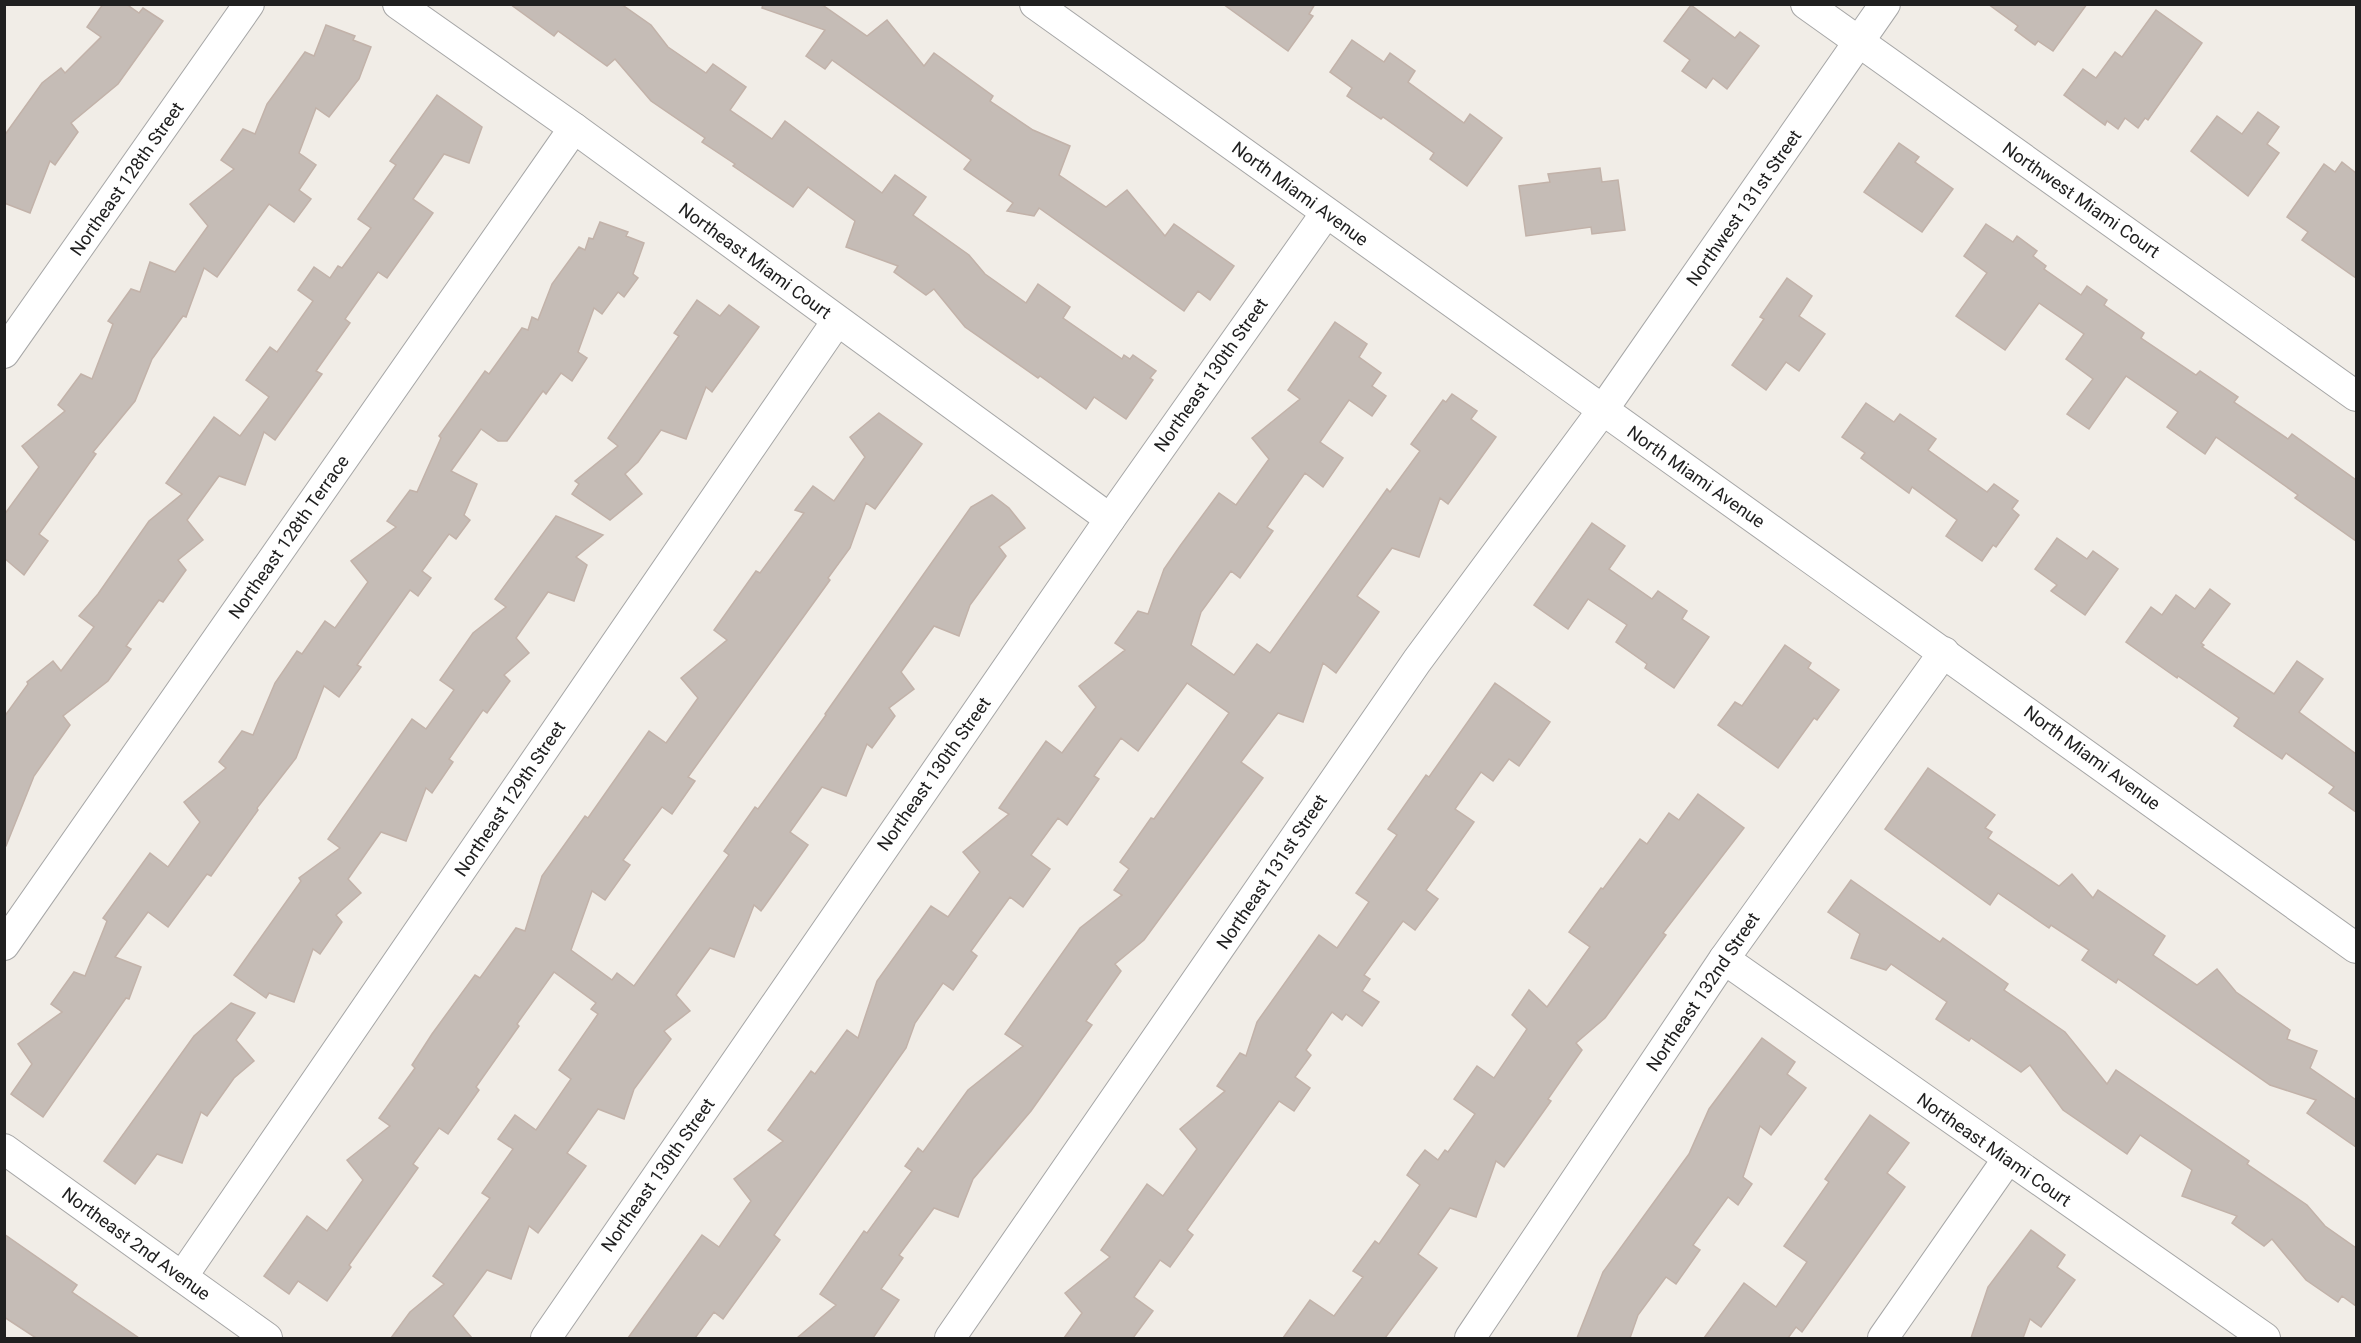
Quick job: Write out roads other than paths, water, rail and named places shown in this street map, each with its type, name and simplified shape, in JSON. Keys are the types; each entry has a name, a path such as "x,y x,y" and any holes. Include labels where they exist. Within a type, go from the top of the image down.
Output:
{"street":[{"name":"Northeast 128th Street","path":"4,353 249,4"},
{"name":"Northeast Miami Court","path":"398,4 574,128 1110,519"},
{"name":"North Miami Avenue","path":"1035,4 2356,948"},
{"name":"Northwest Miami Court","path":"1806,4 2356,396"},
{"name":"Northwest 131st Street","path":"1602,411 1885,4"},
{"name":"Northeast 128th Terrace","path":"4,945 574,128"},
{"name":"Northeast 130th Street","path":"546,1338 1110,519 1326,213"},
{"name":"Northeast 129th Street","path":"182,1277 837,321"},
{"name":"Northeast 131st Street","path":"950,1338 1417,661 1602,411"},
{"name":"Northeast 132nd Street","path":"1470,1338 1724,959 1944,652"},
{"name":"Northeast Miami Court","path":"1724,959 2007,1160 2265,1338"},
{"name":"Northeast 2nd Avenue","path":"4,1149 267,1338"},
{"path":"1883,1338 2007,1160"}]}
